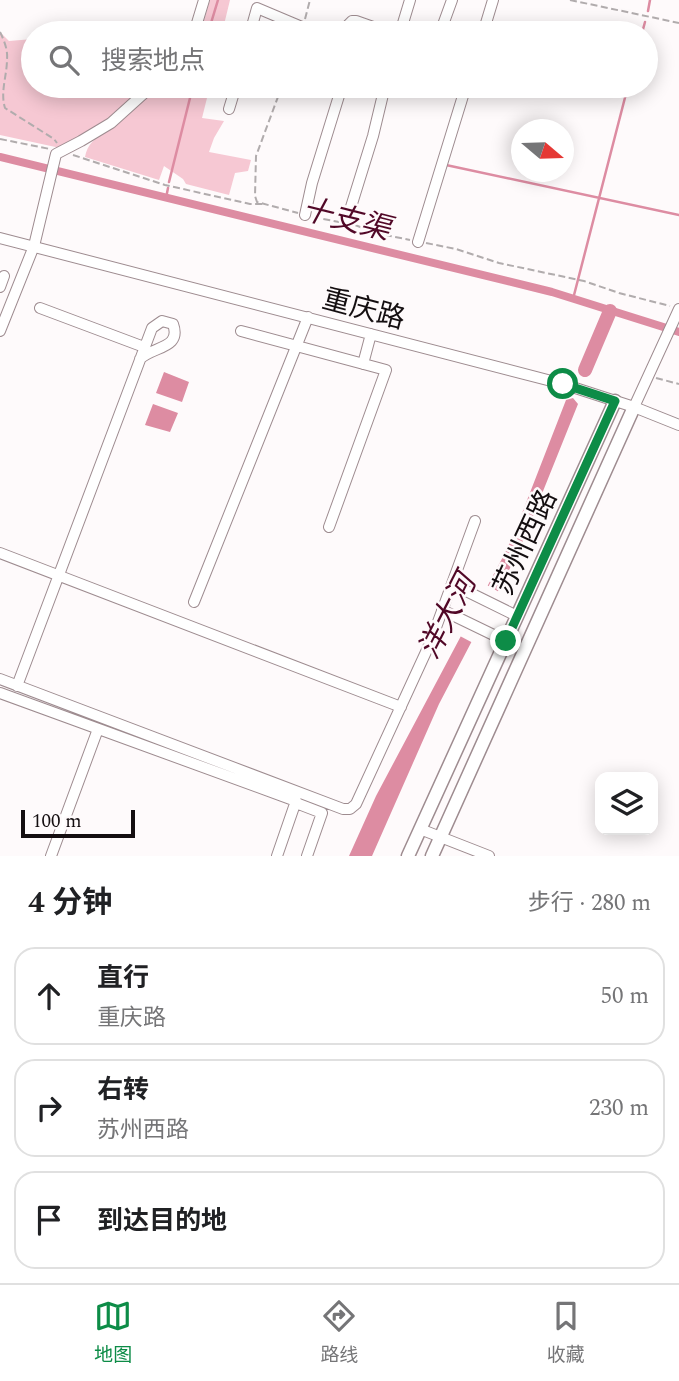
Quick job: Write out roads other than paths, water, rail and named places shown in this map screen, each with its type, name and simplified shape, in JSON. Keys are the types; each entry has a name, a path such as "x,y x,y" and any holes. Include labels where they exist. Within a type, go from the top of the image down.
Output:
{"main road":[{"name":"苏州西路","path":"408,856 503,640 615,401"},
{"name":"苏州西路","path":"432,856 634,407"}],"street":[{"path":"198,21 204,0"},
{"path":"404,21 410,0"},
{"path":"444,21 452,0"},
{"path":"487,21 493,0"},
{"path":"253,21 257,8 288,21"},
{"path":"0,331 34,246 56,153 111,123 139,98"},
{"path":"229,109 232,98"},
{"path":"305,215 338,98"},
{"path":"346,223 373,136 381,98"},
{"path":"418,242 462,98"},
{"name":"重庆路","path":"0,238 563,384 679,425"},
{"path":"0,287 4,276"},
{"path":"40,308 144,348"},
{"path":"634,407 678,311"},
{"path":"194,602 308,317"},
{"path":"17,686 144,348 155,324 168,321 173,324 176,335 169,345 140,359"},
{"path":"241,331 386,370 329,527"},
{"path":"363,364 371,334"},
{"path":"588,460 606,469"},
{"path":"0,679 347,810 351,809 356,804 457,586 475,521"},
{"path":"0,553 401,707"},
{"path":"457,586 515,615"},
{"path":"445,612 503,640"},
{"path":"0,693 296,801 322,813 307,856"},
{"path":"51,856 98,729"},
{"path":"276,856 296,803"},
{"path":"420,829 489,856"}],"waterway":[{"path":"212,21 218,0"},
{"path":"648,11 650,0"},
{"path":"169,182 190,98"},
{"path":"573,299 625,98"},
{"name":"十支渠","path":"0,157 552,292 679,332"},
{"path":"446,165 679,215"},
{"path":"166,198 168,188"},
{"name":"洋大河","path":"585,370 610,311"}]}
